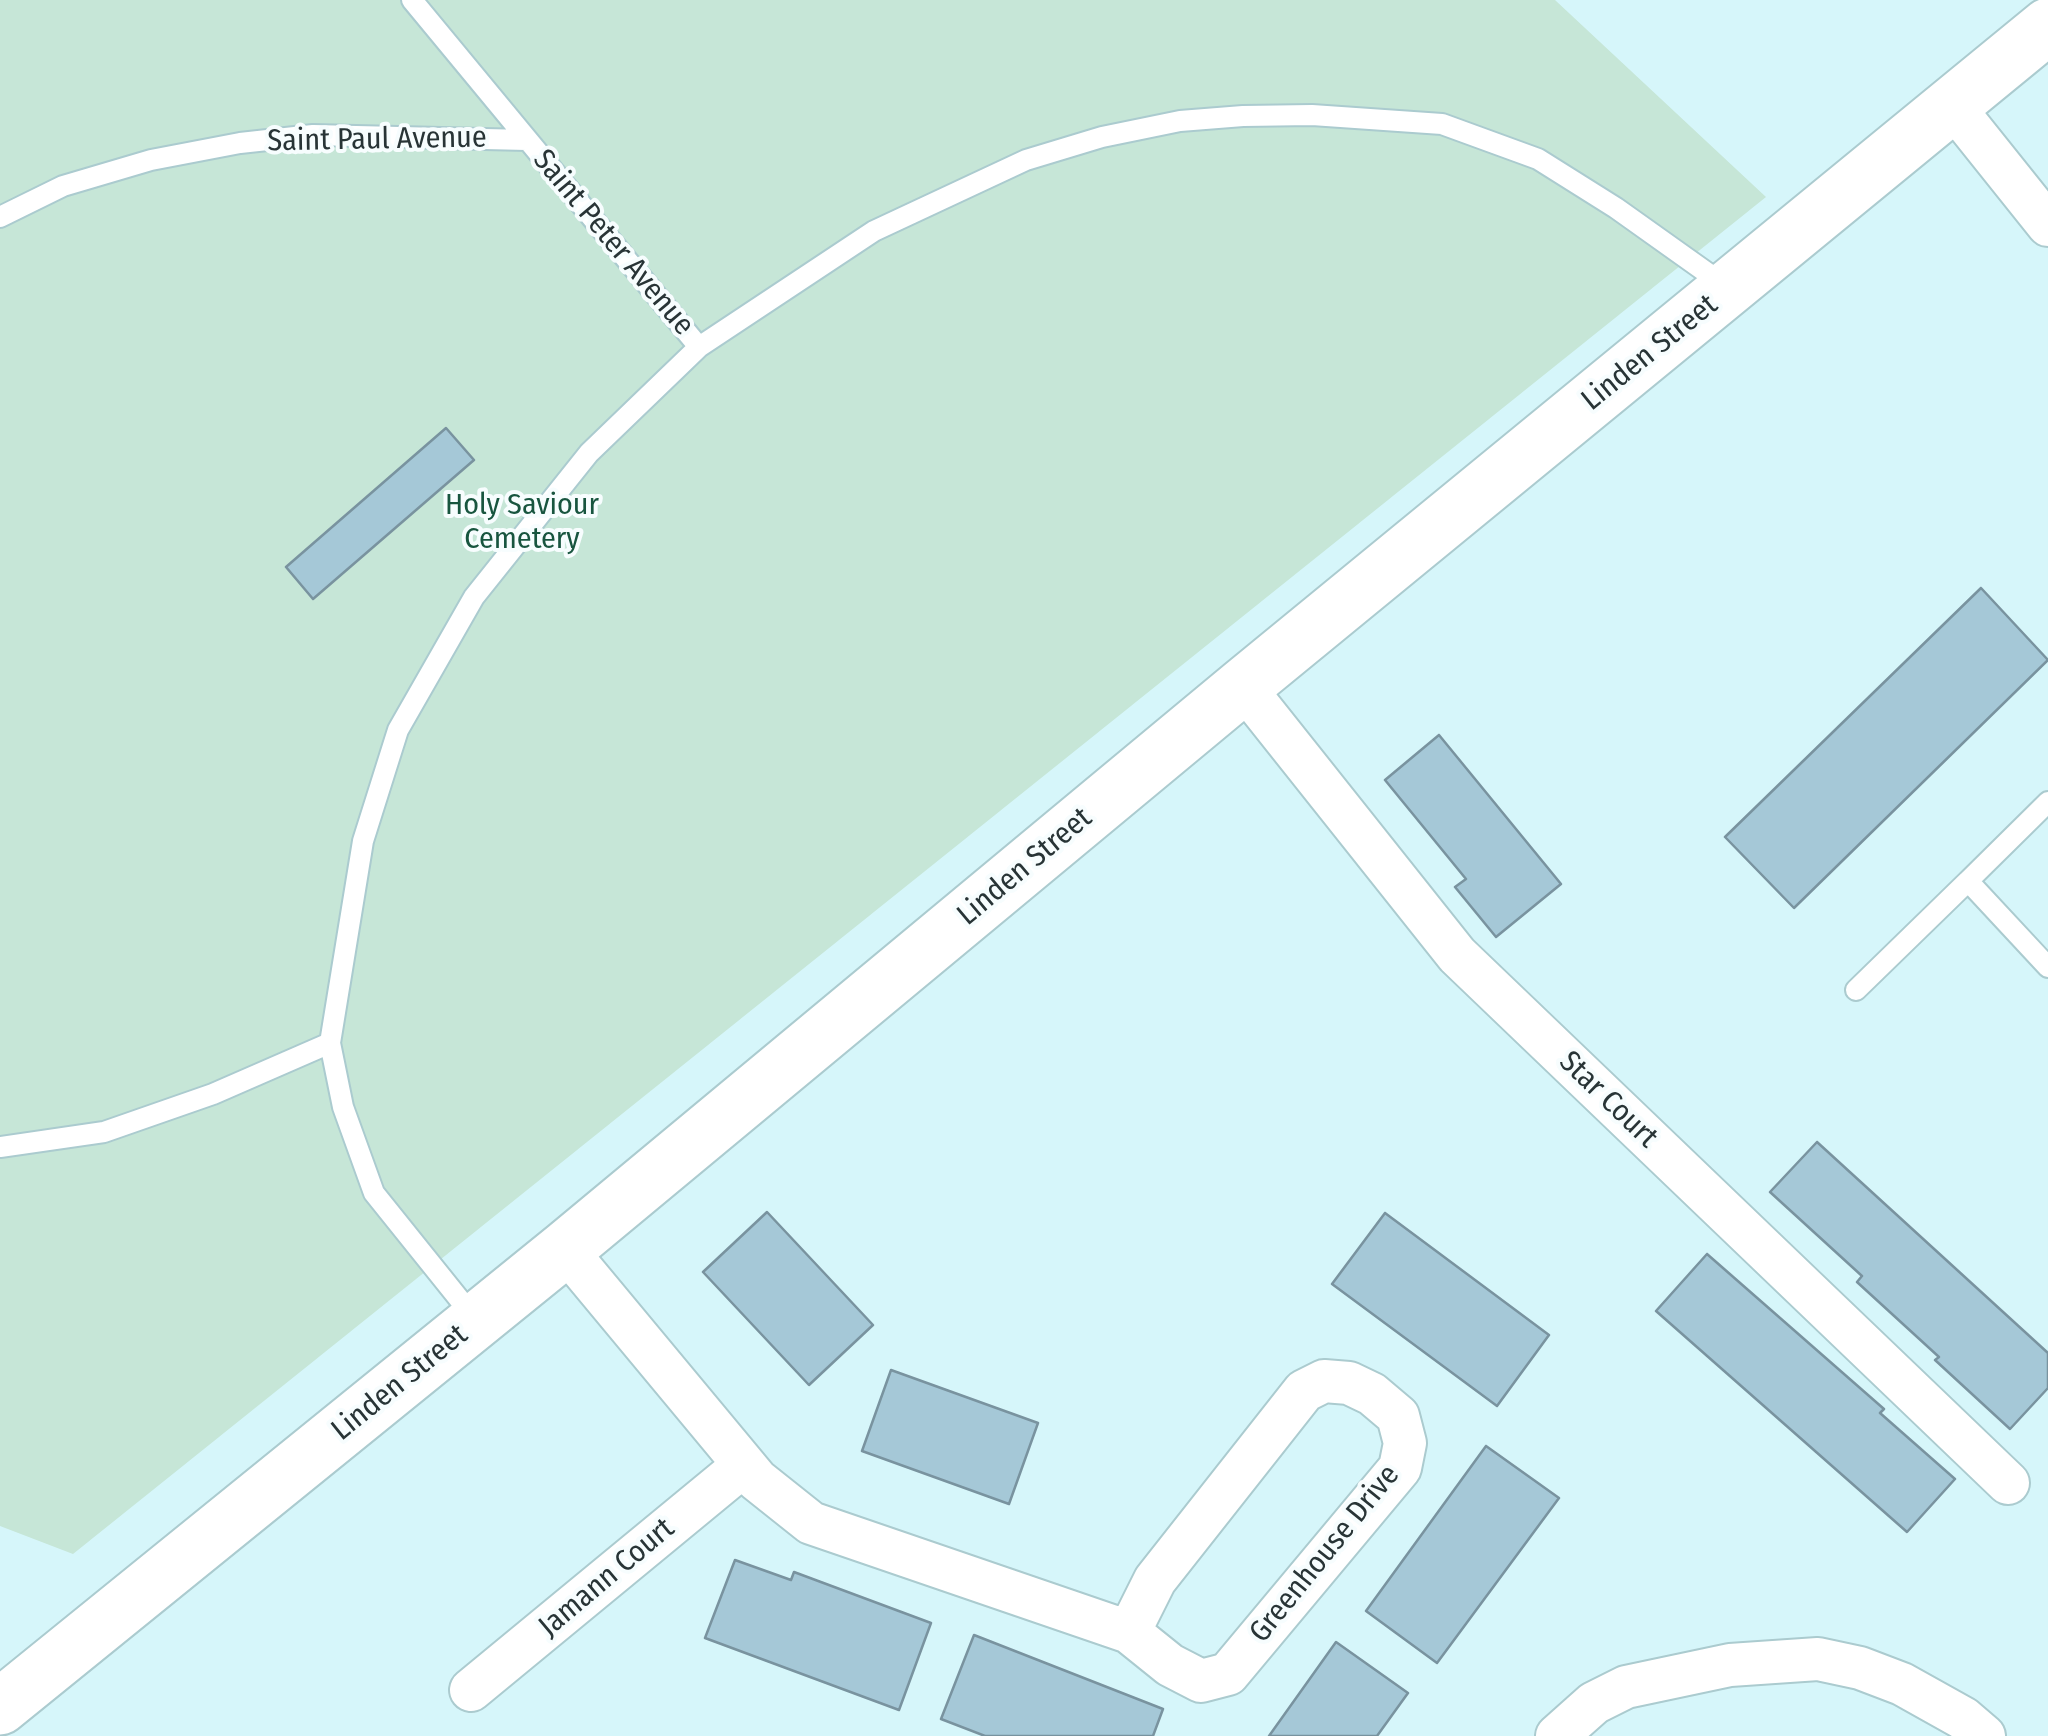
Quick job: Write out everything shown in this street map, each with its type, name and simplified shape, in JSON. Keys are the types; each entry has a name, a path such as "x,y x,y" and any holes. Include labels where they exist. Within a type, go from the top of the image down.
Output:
{"main road":[{"name":"Linden Street","path":"0,1707 477,1321 2048,26"}],"street":[{"path":"1952,105 2048,225"},
{"name":"Star Court","path":"1243,686 1456,955 2008,1482"},
{"name":"Greenhouse Drive","path":"564,1249 757,1480 810,1523 1129,1632 1170,1665 1201,1682 1228,1674 1400,1468 1405,1443 1398,1416 1372,1394 1349,1383 1324,1381 1304,1391 1154,1580 1129,1632"},
{"name":"Jamann Court","path":"471,1690 744,1465"},
{"path":"1557,1736 1594,1703 1626,1688 1730,1665 1818,1659 1860,1668 1902,1684 1964,1718 1984,1736"}],"lane":[{"name":"Saint Peter Avenue","path":"412,0 699,347"},
{"path":"477,1321 374,1194 342,1106 330,1044 362,841 398,730 474,598 589,453 699,347 874,231 1026,160 1102,137 1180,121 1243,116 1312,115 1442,124 1538,159 1729,288"},
{"name":"Saint Paul Avenue","path":"0,217 63,186 151,160 240,143 313,135 527,140"},
{"path":"1856,990 2048,802"},
{"path":"1968,881 2048,967"},
{"path":"0,1147 104,1132 213,1094 330,1044"}],"green space":[{"name":"Holy Saviour Cemetery","path":"0,0 1555,0 1766,197 73,1554 0,1526"}],"building":[{"path":"446,428 474,460 313,599 286,567"},
{"path":"1981,588 2048,660 1794,908 1725,837"},
{"path":"1439,735 1561,884 1496,937 1455,887 1466,879 1385,780"},
{"path":"1817,1142 2048,1353 2048,1388 2010,1429 1857,1282 1862,1276 1770,1192"},
{"path":"767,1212 873,1325 809,1385 703,1272"},
{"path":"1385,1213 1549,1335 1497,1406 1332,1284"},
{"path":"1707,1254 1884,1409 1880,1413 1955,1479 1907,1532 1656,1311"},
{"path":"891,1370 1038,1423 1009,1504 862,1451"},
{"path":"1486,1446 1559,1498 1437,1663 1366,1611"},
{"path":"735,1560 791,1580 794,1572 931,1623 899,1710 705,1638"},
{"path":"974,1635 1163,1709 1153,1736 985,1736 941,1719"},
{"path":"1336,1642 1408,1693 1377,1736 1269,1736"}]}
